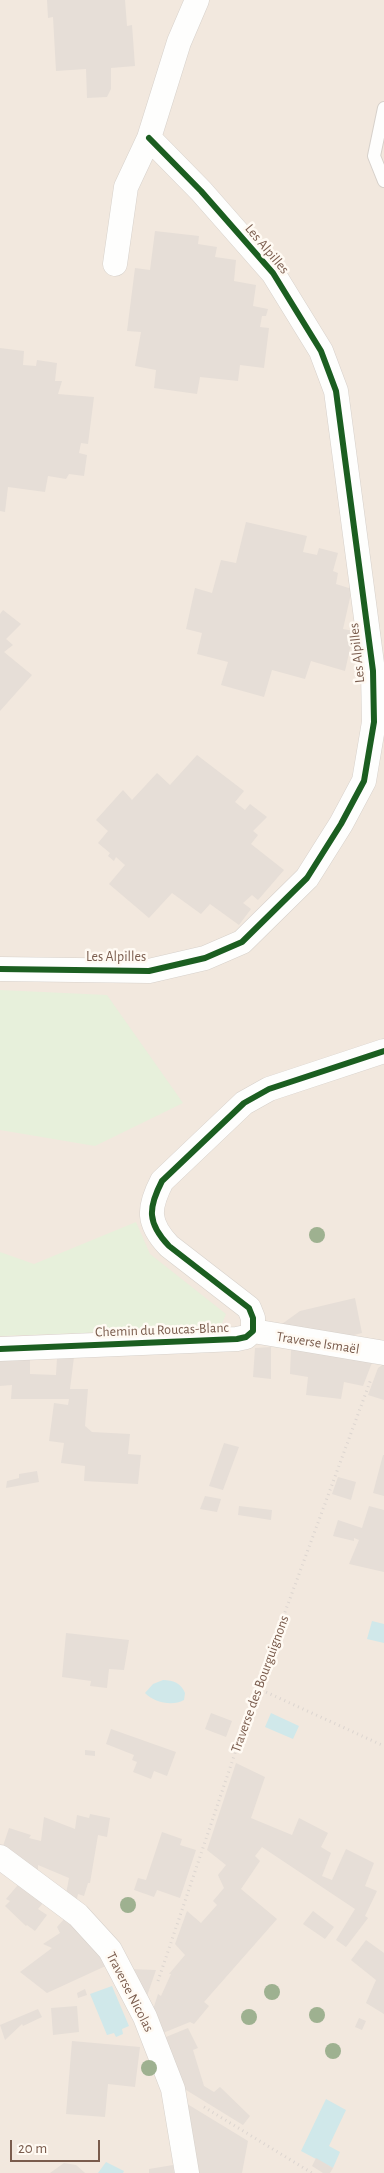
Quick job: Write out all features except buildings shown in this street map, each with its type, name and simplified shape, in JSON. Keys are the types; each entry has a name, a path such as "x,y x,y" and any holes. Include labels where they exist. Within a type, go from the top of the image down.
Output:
{"street":[{"path":"115,264 126,187 149,138 179,42 197,0"},
{"name":"Les Alpilles","path":"0,969 149,971 205,958 242,942 307,878 364,781 374,722 373,671 336,391 321,351 273,273 201,191 149,138"},
{"path":"253,1331 249,1308 169,1246 159,1235 152,1223 154,1196 162,1181 244,1103 269,1089 384,1051"},
{"name":"Chemin du Roucas-Blanc","path":"0,1348 237,1339 246,1337 253,1331"},
{"name":"Traverse Ismaël","path":"253,1331 382,1353"},
{"name":"Traverse Nicolas","path":"0,1857 78,1915 110,1950 145,2017 173,2089 188,2173"}],"lane":[{"path":"384,108 374,156 384,181"}],"path":[{"path":"257,1688 384,1746"},
{"path":"173,2089 312,2173"}],"shaded area":[{"path":"0,0 384,0 384,2173 0,2173"}],"green space":[{"path":"0,990 107,995 183,1103 95,1146 0,1130"},
{"path":"136,1222 150,1254 226,1314 220,1328 0,1336 0,1252 34,1264"}],"water":[{"path":"372,1621 384,1624 384,1643 367,1639"},
{"path":"163,1680 179,1684 185,1693 184,1700 174,1703 163,1702 153,1699 145,1693 153,1684"},
{"path":"271,1713 299,1726 293,1739 265,1727"},
{"path":"112,1986 129,2026 122,2029 123,2034 116,2037 114,2033 107,2035 90,1994"},
{"path":"326,2099 346,2110 329,2146 340,2152 333,2168 301,2151"},
{"path":"106,2162 124,2171 123,2173 98,2173"}],"cycle path":[{"path":"0,969 149,971 205,958 242,942 307,878 341,824 364,781 374,722 373,671 336,391 321,351 273,273 201,191 149,138"},
{"path":"0,1349 237,1339 246,1337 253,1331 253,1318 249,1308 169,1246 157,1230 152,1215 152,1207 157,1191 162,1181 244,1103 269,1089 384,1051"}]}
